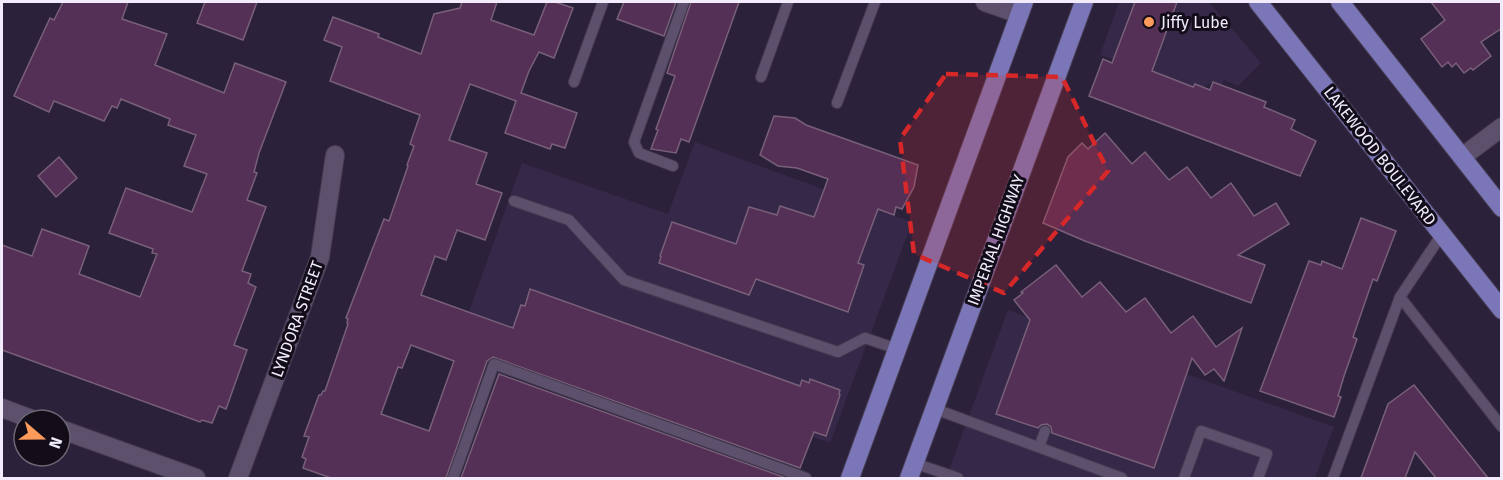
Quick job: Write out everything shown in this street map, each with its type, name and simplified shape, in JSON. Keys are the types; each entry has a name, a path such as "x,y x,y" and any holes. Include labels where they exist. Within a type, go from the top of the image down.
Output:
{"main road":[{"name":"IMPERIAL HIGHWAY","path":"912,471 1084,2"},
{"name":"LAKEWOOD BOULEVARD","path":"1258,2 1502,310"},
{"path":"1340,2 1502,208"},
{"path":"850,478 1022,8"}],"street":[{"path":"985,2 1022,8"},
{"path":"1461,157 1502,127"},
{"name":"LYNDORA STREET","path":"238,478 320,257 335,155"},
{"path":"72,433 196,478"}],"lane":[{"path":"574,82 603,2"},
{"path":"673,166 639,153 634,142 684,2"},
{"path":"761,77 788,2"},
{"path":"837,104 875,2"},
{"path":"514,201 569,220 624,280 838,352 865,338 897,349"},
{"path":"1333,478 1400,297 1442,234"},
{"path":"1400,297 1502,427"},
{"path":"453,478 494,364 806,478"},
{"path":"935,409 1122,478"},
{"path":"1184,478 1201,430 1267,454 1258,478"},
{"path":"1039,447 1045,431"},
{"path":"912,471 958,478"}],"highlighted area":[{"path":"946,74 1062,77 1108,171 1004,293 914,254 900,139"}],"shaded area":[{"path":"1119,2 1209,2 1261,63 1238,86 1224,80 1222,85 1213,82 1204,87 1195,84 1193,87 1100,55"},
{"path":"695,142 912,222 830,443 469,312 522,163 668,214"},
{"path":"1008,310 1334,427 1315,478 946,478"}],"building":[{"path":"63,2 128,2 122,19 167,34 155,65 224,93 235,63 286,82 259,153 254,172 257,173 247,200 266,207 242,271 251,274 248,283 256,287 234,345 247,350 226,409 219,406 212,423 202,420 200,422 2,350 2,245 32,256 42,229 89,246 79,274 140,297 157,254 152,253 153,249 109,233 126,188 192,212 207,174 184,166 196,135 168,125 170,119 121,99 117,108 112,106 104,121 54,101 49,112 14,96 50,18 54,20"},
{"path":"205,2 257,2 243,40 197,23"},
{"path":"462,2 497,2 491,20 534,35 547,2 573,8 554,58 539,52 521,93 577,113 565,148 552,144 550,149 505,133 516,101 470,84 449,140 487,153 476,184 502,193 485,240 457,230 446,260 435,256 421,295 513,328 521,305 525,306 530,289 800,386 802,380 809,383 810,379 840,390 826,436 814,432 800,468 493,357 487,361 446,478 331,478 303,468 306,459 302,457 309,437 304,436 319,395 325,391 348,324 346,318 384,219 389,221 414,146 410,144 420,115 330,81 342,47 324,40 333,17 379,34 378,37 421,54 434,14 460,8","holes":["411,345 454,361 429,431 381,414 398,367 402,368"]},
{"path":"624,2 676,2 664,36 617,19"},
{"path":"691,2 739,2 689,142 681,139 676,153 651,149 675,76 667,73"},
{"path":"1135,2 1177,2 1152,71 1193,87 1195,84 1210,90 1213,82 1266,102 1264,107 1295,120 1291,129 1316,141 1300,176 1089,96 1103,59 1112,63"},
{"path":"1431,2 1502,2 1502,28 1481,42 1491,56 1473,70 1471,68 1464,73 1456,63 1452,67 1448,62 1442,67 1421,39 1445,20"},
{"path":"774,116 795,118 806,125 918,165 914,187 902,209 896,207 894,215 878,209 858,263 864,265 848,312 756,279 749,295 659,263 672,222 736,244 749,207 777,215 780,206 814,217 828,179 797,168 778,166 760,155"},
{"path":"1105,133 1132,164 1145,152 1169,180 1187,167 1211,198 1231,183 1254,216 1276,203 1289,224 1238,255 1265,265 1251,303 1043,223 1068,157 1082,143 1088,149"},
{"path":"59,157 77,178 56,197 38,176"},
{"path":"1361,218 1396,231 1377,281 1373,279 1353,337 1357,339 1338,396 1341,397 1334,417 1260,391 1309,261 1321,265 1322,261 1342,269"},
{"path":"1056,265 1082,297 1100,282 1126,312 1145,298 1171,333 1193,316 1216,347 1242,328 1224,381 1214,369 1205,375 1192,358 1154,468 1052,433 1051,427 1047,424 1038,428 996,414 1030,320 1014,300"},
{"path":"499,374 786,478 461,478"},
{"path":"1414,385 1488,478 1436,478 1415,452 1405,478 1361,478 1388,404"}],"place":[{"name":"Jiffy Lube","path":"1149,22"}]}
